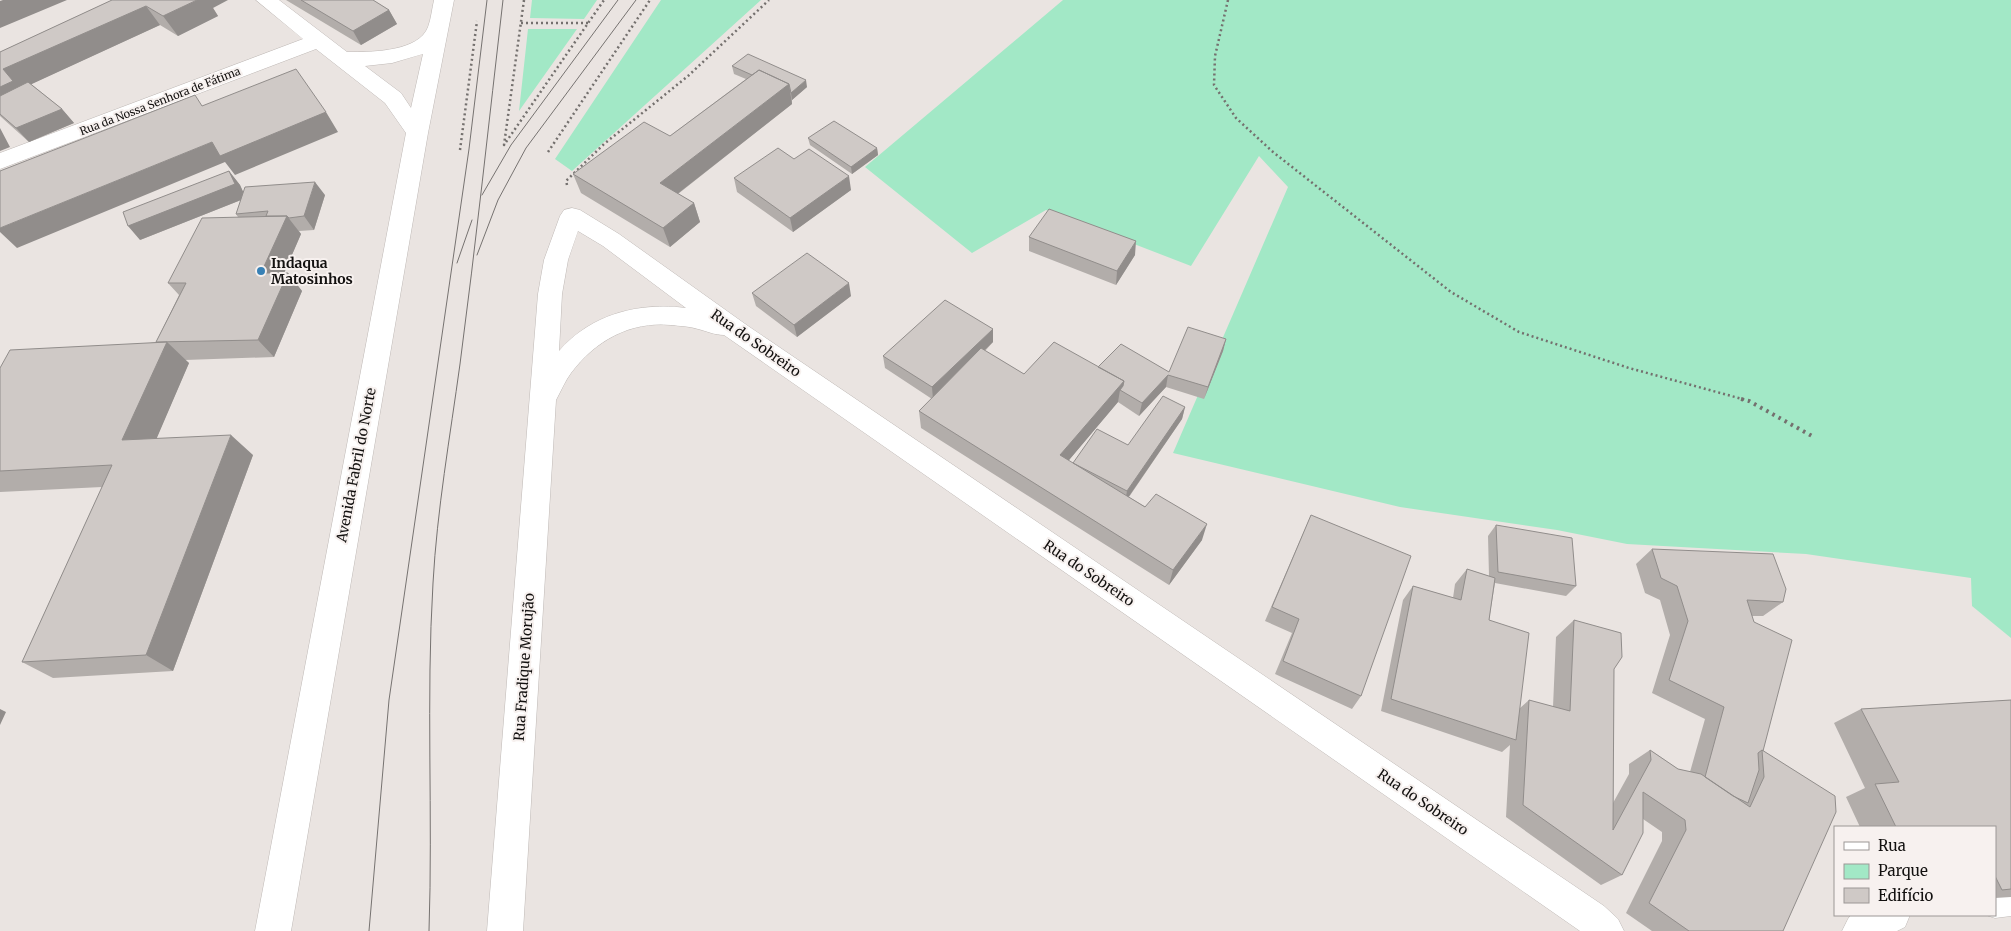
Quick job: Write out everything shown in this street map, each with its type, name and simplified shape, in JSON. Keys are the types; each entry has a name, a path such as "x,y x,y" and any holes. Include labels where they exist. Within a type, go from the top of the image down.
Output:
{"street":[{"path":"266,0 393,98 416,132"},
{"name":"Avenida Fabril do Norte","path":"273,931 416,132 444,0"},
{"path":"344,59 373,59 396,56 418,48 437,32"},
{"name":"Rua da Nossa Senhora de Fátima","path":"0,161 320,40"},
{"name":"Rua do Sobreiro","path":"572,216 611,240 739,333 1583,912 1606,931"},
{"name":"Rua Fradique Morujão","path":"505,931 550,294 556,260 572,216"},
{"name":"Rua Fradique Morujão","path":"542,403 552,379 568,354 589,335 609,326 637,317 666,315 716,324 739,333"},
{"path":"1996,902 2011,899"},
{"path":"1860,931 1864,927 1891,916"}],"path":[{"path":"524,0 504,145 604,0"},
{"path":"548,152 650,0"},
{"path":"572,216 566,181 604,144 688,76 769,0"},
{"path":"1228,0 1215,56 1214,85 1236,118 1273,152 1451,292 1519,332 1629,368 1749,401 1812,436"},
{"path":"460,150 477,19"},
{"path":"521,22 588,22"}],"green space":[{"path":"532,0 597,0 584,19 530,18"},
{"path":"661,0 761,0 572,171 555,159"},
{"path":"1063,0 2011,0 2011,638 1972,606 1971,578 1806,554 1627,544 1557,530 1400,507 1173,453 1288,187 1259,156 1191,266 1046,210 972,253 865,167"},
{"path":"528,29 577,29 519,111"}],"building":[{"path":"112,0 197,0 163,16 146,6 3,69 13,81 0,87 0,52"},
{"path":"301,0 373,0 389,10 353,31"},
{"path":"748,54 806,80 791,93 789,84 759,70 752,75 732,66"},
{"path":"296,69 326,112 220,156 212,142 0,228 0,171 195,95 202,106"},
{"path":"759,70 789,84 660,183 694,203 663,228 573,174 644,122 670,136"},
{"path":"28,82 62,109 16,128 0,114 0,96"},
{"path":"834,121 877,148 851,167 808,138"},
{"path":"778,148 794,159 809,149 849,176 790,218 734,178"},
{"path":"229,171 235,184 128,226 123,212"},
{"path":"315,182 304,216 289,218 287,216 266,216 268,211 236,214 245,187"},
{"path":"1049,209 1136,241 1117,271 1029,237"},
{"path":"287,216 261,273 288,273 258,340 156,342 186,283 168,283 202,218"},
{"path":"807,253 849,283 794,325 752,293"},
{"path":"945,300 993,329 932,387 883,356"},
{"path":"1188,327 1226,339 1208,387 1168,375 1142,403 1120,390 1124,381 1098,367 1121,344 1169,372"},
{"path":"167,342 122,440 231,435 146,655 22,662 112,465 0,471 0,368 10,350"},
{"path":"1054,342 1124,381 1060,455 1145,507 1156,494 1207,524 1173,570 919,411 981,348 1024,374"},
{"path":"1163,396 1185,407 1127,491 1073,463 1097,429 1128,445"},
{"path":"1311,515 1411,556 1361,696 1283,661 1299,619 1272,607"},
{"path":"1496,525 1572,538 1576,586 1498,572"},
{"path":"1652,549 1773,554 1786,589 1783,602 1747,600 1754,622 1792,640 1763,751 1758,753 1759,770 1748,803 1733,796 1705,777 1724,707 1669,680 1688,621 1677,586 1661,578"},
{"path":"1467,569 1495,578 1489,620 1529,633 1516,740 1391,699 1413,586 1461,600"},
{"path":"1574,620 1621,633 1622,657 1614,669 1613,830 1651,760 1650,750 1678,769 1701,774 1750,807 1764,777 1762,750 1835,796 1836,812 1783,931 1689,931 1649,903 1686,830 1685,820 1643,792 1643,833 1622,875 1523,805 1529,700 1570,711"},
{"path":"2011,700 2011,889 2002,890 1996,878 1996,826 1896,826 1875,784 1899,782 1861,709"}],"tram line":[{"path":"369,931 389,700 469,149 487,0"},
{"path":"429,931 430,670 435,556 472,273 503,0"},
{"path":"482,195 511,145 618,0"},
{"path":"477,255 498,200 526,148 636,0"},
{"path":"457,263 472,220"}],"place":[{"name":"Indaqua Matosinhos","path":"261,271"}]}
